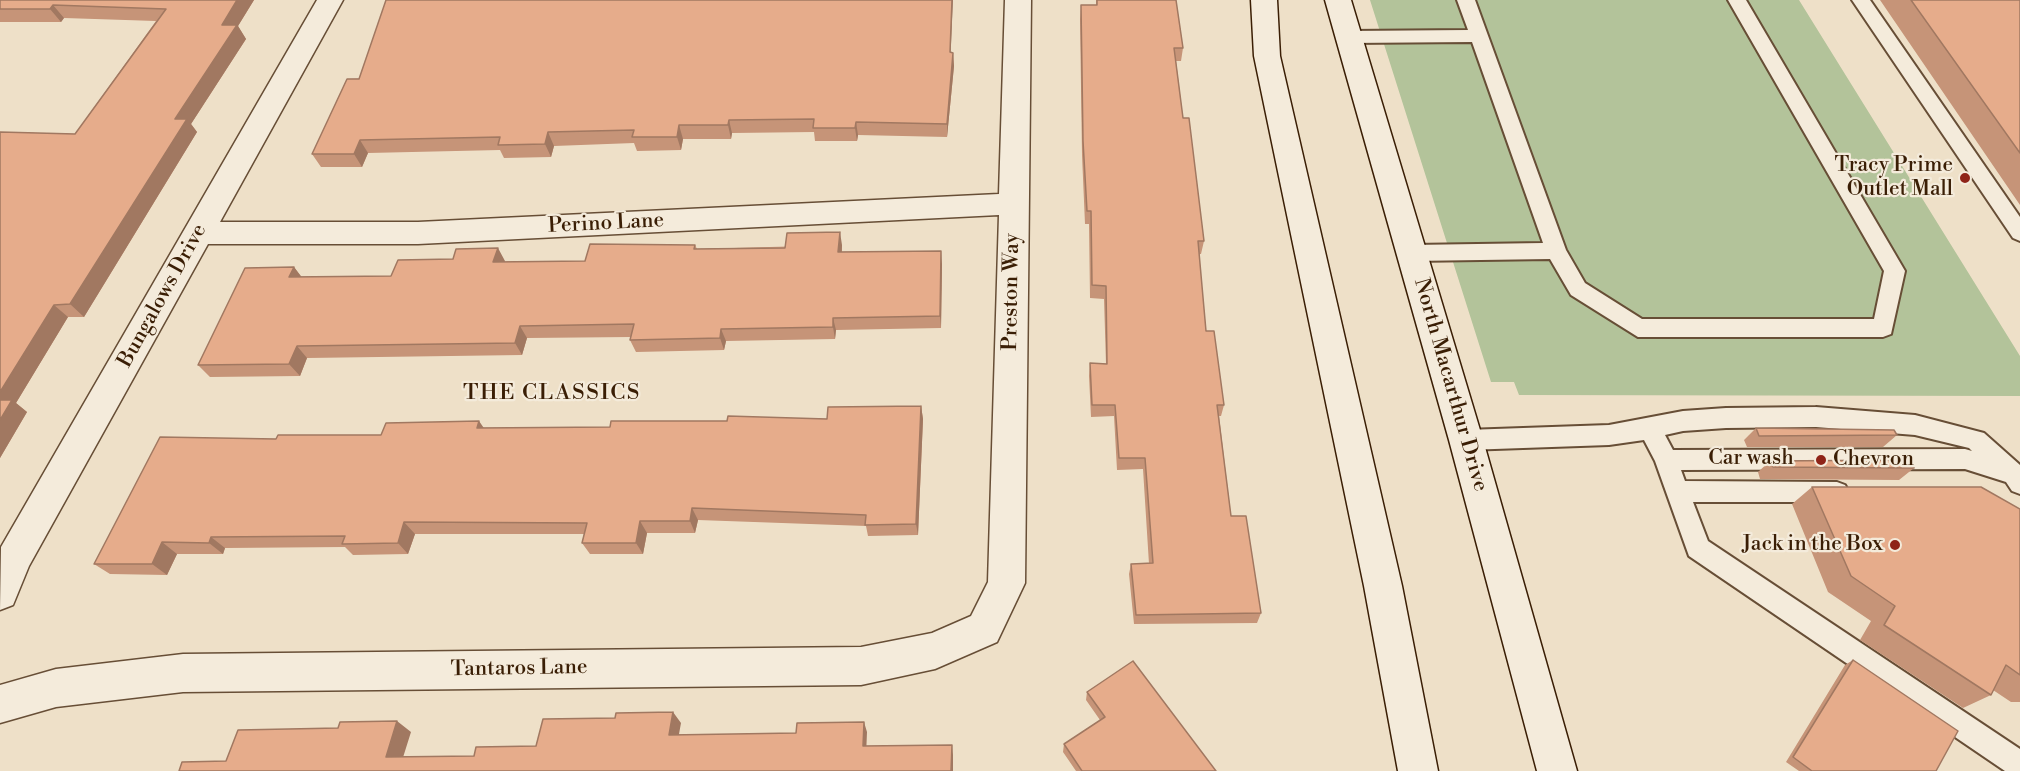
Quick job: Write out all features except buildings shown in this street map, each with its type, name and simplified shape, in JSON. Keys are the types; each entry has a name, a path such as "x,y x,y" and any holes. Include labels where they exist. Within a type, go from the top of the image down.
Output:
{"street":[{"name":"Bungalows Drive","path":"0,593 14,559 330,0"},
{"name":"Preston Way","path":"1006,583 1018,0"},
{"path":"1264,0 1267,56 1383,586 1418,771"},
{"name":"North Macarthur Drive","path":"1338,0 1466,440 1557,771"},
{"name":"Perino Lane","path":"198,233 418,233 1014,204"},
{"name":"Tantaros Lane","path":"0,704 56,688 183,673 861,666 934,651 984,628 1006,583"}],"lane":[{"path":"1466,0 1556,251 1578,290 1638,328 1883,328 1895,271 1737,0"},
{"path":"1861,0 2020,233"},
{"path":"1349,37 1478,36"},
{"path":"1412,253 1556,251"},
{"path":"1466,440 1609,435 1683,421 1726,418 1816,417 1915,425 1976,440 2017,479"},
{"path":"1650,429 1666,460 1698,548 2020,765"},
{"name":"Car wash","path":"1666,460 1965,459 2017,479"},
{"path":"1676,491 1854,492"}],"green space":[{"path":"1370,0 1799,0 2020,356 2020,396 1519,395 1514,382 1491,382"}],"place":[{"name":"Tracy Prime Outlet Mall","path":"1965,178"},
{"name":"Chevron","path":"1821,460"},
{"name":"Jack in the Box","path":"1895,545"}],"district":[{"name":"THE CLASSICS","path":"552,394"}]}
